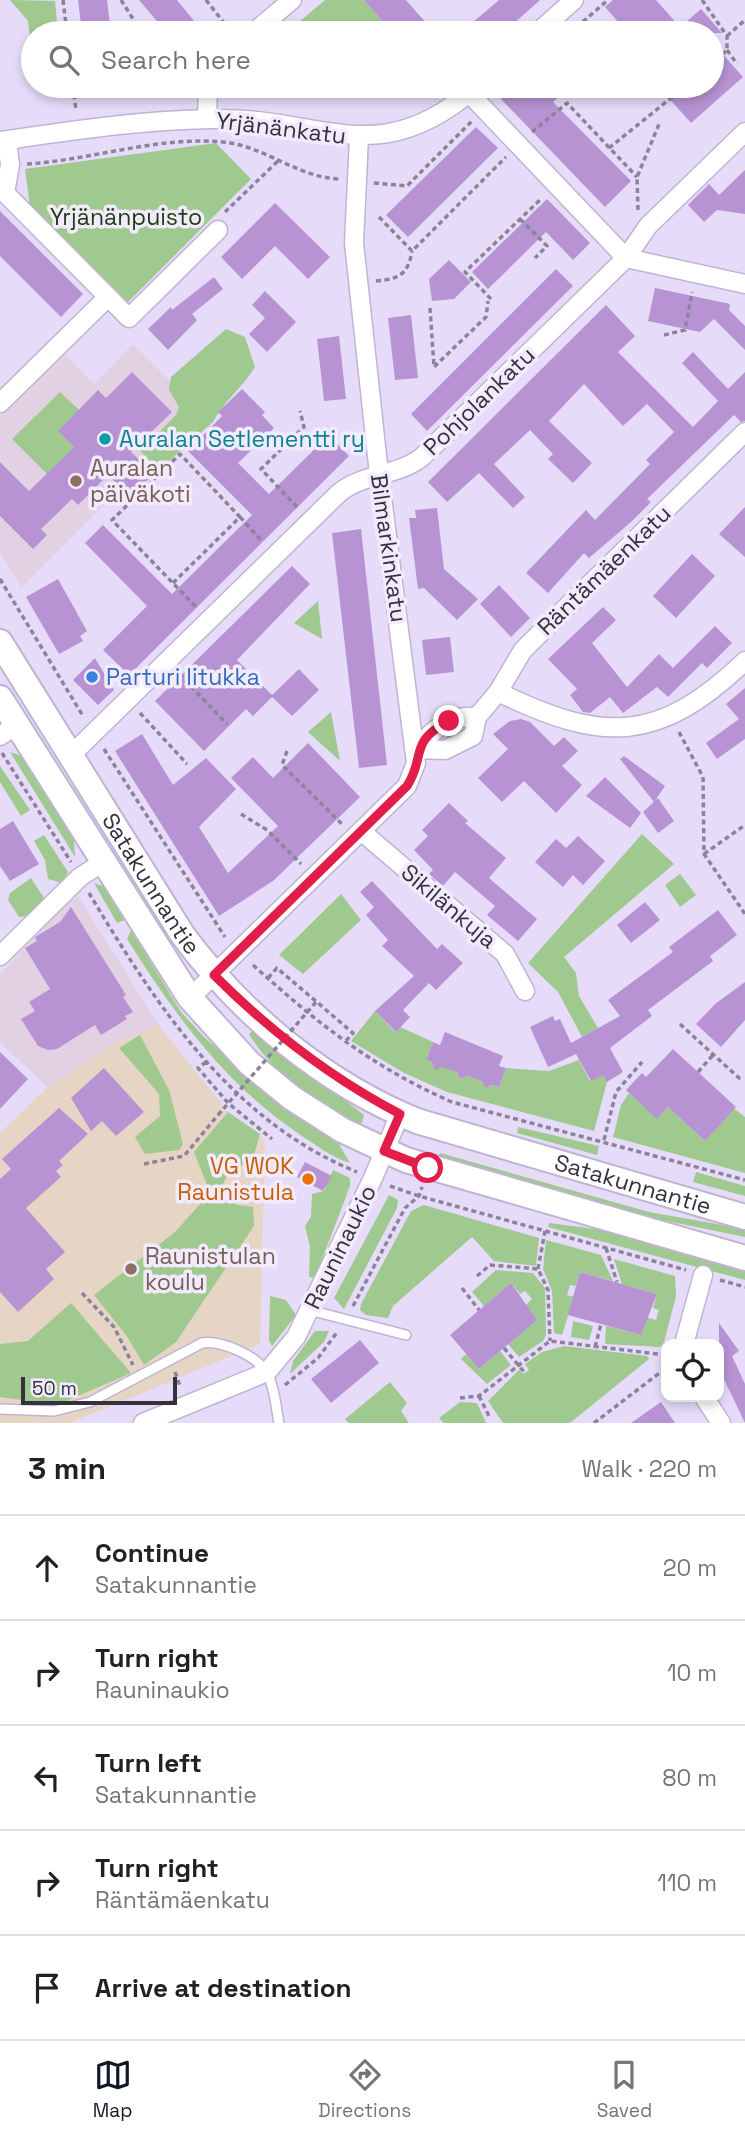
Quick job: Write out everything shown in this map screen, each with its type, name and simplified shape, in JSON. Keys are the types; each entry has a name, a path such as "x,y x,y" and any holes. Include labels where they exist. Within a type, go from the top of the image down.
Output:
{"main road":[{"name":"Satakunnantie","path":"0,642 182,934 214,975 295,1049 329,1074 400,1114 453,1134 745,1217"},
{"name":"Satakunnantie","path":"0,698 9,731 103,862 190,998 229,1043 272,1082 323,1118 384,1151 428,1168 745,1258"},
{"path":"103,862 127,847"}],"street":[{"path":"267,21 292,0"},
{"path":"550,21 574,0"},
{"path":"206,119 207,98"},
{"name":"Yrjänänkatu","path":"4,141 151,122 206,119 249,120 359,137 399,132 435,119 463,98"},
{"path":"477,98 484,110 626,258 745,284"},
{"name":"Pohjolankatu","path":"70,756 346,487 410,465 422,457 626,258 645,230 745,132"},
{"name":"Bilmarkinkatu","path":"359,137 354,243 379,474 416,749"},
{"path":"4,141 10,165 5,193 129,318 218,224"},
{"path":"0,402 108,297"},
{"name":"Räntämäenkatu","path":"416,749 444,750 473,736 477,717 498,692 523,650 745,432"},
{"path":"498,692 558,720 591,727 628,727 670,716 715,690 745,661"},
{"path":"190,998 407,786 413,777 416,749 436,727 461,716 477,717"},
{"name":"Sikilänkuja","path":"361,831 505,954 525,991"},
{"path":"0,956 80,877 103,862"},
{"name":"Rauninaukio","path":"267,1372 285,1354 309,1310 400,1114"},
{"path":"685,1339 703,1275"},
{"path":"143,1423 267,1372"},
{"path":"707,1402 721,1423"}],"lane":[{"path":"309,1310 407,1335"},
{"path":"0,1409 54,1411 90,1402 202,1343 214,1341 248,1356 267,1372 279,1423"}],"path":[{"path":"63,0 66,21"},
{"path":"121,0 134,21"},
{"path":"206,0 223,21"},
{"path":"584,21 608,0"},
{"path":"702,0 717,21"},
{"path":"727,36 745,20"},
{"path":"724,32 727,36 727,50 737,64"},
{"path":"724,53 727,50"},
{"path":"75,98 76,109"},
{"path":"391,184 407,186 498,98"},
{"path":"609,148 671,98"},
{"path":"530,134 566,103 637,177"},
{"path":"645,230 639,217 637,177 660,122"},
{"path":"10,165 198,141 245,145 306,174 321,178"},
{"path":"379,280 400,276 409,267 412,251 508,155"},
{"path":"218,224 279,160"},
{"path":"429,308 434,367 486,317 489,300 464,272 556,185"},
{"path":"379,217 412,251"},
{"path":"520,219 547,246 535,258"},
{"path":"664,335 685,330 697,273"},
{"path":"300,411 304,427 261,469 311,521"},
{"path":"209,621 112,520 180,454 276,555"},
{"path":"173,583 240,517"},
{"path":"0,579 86,720"},
{"path":"168,663 227,724"},
{"path":"129,701 187,764"},
{"path":"670,716 703,777 704,854 745,914"},
{"path":"103,749 215,924 239,951 302,1011 344,1043 409,1083 486,1114 604,1140 745,1180"},
{"path":"287,751 282,765 341,823"},
{"path":"241,814 267,830 299,862"},
{"path":"704,854 745,825"},
{"path":"268,978 277,968 353,1032 344,1043"},
{"path":"144,1164 184,1156 316,1002"},
{"path":"680,1024 738,1078 744,1077"},
{"path":"698,1072 713,1054"},
{"path":"206,1062 198,1068 228,1103 272,1139"},
{"path":"604,1140 616,1092 642,1062"},
{"path":"614,1155 617,1144"},
{"path":"401,1190 745,1287"},
{"path":"545,1231 538,1269 548,1290 550,1341"},
{"path":"606,1248 617,1282"},
{"path":"477,1276 490,1265 538,1269"},
{"path":"462,1288 479,1310"},
{"path":"82,1293 114,1327 138,1378"},
{"path":"595,1348 601,1324"},
{"path":"460,1398 479,1396 550,1341 661,1355"},
{"path":"504,1348 525,1373"},
{"path":"594,1423 661,1372"},
{"path":"479,1396 490,1418"}],"shaded area":[{"path":"133,344 199,410 21,588 0,552 0,415 63,353 94,384"},
{"path":"78,896 158,1024 109,1047 47,1087 0,1042 0,974 63,907"},
{"name":"Raunistulan koulu","path":"158,1024 228,1112 265,1140 260,1344 70,1423 0,1423 0,1133 48,1087 109,1047"}],"green space":[{"path":"10,0 55,1 57,21 28,21"},
{"path":"325,0 364,0 382,21 300,21"},
{"name":"Yrjänänpuisto","path":"216,143 251,179 126,304 30,207 25,169"},
{"path":"226,329 245,337 255,367 213,422 159,470 140,451 176,415 179,407 169,390 171,377"},
{"path":"60,392 79,410 58,431 74,447 47,474 12,439"},
{"path":"318,601 322,639 294,623"},
{"path":"331,712 340,761 308,732"},
{"path":"10,752 22,756 69,830 74,840 75,857"},
{"path":"0,766 30,810 21,816 0,782"},
{"path":"642,834 674,864 564,957 576,973 579,996 598,1028 582,1037 558,992 528,963"},
{"path":"44,835 68,872 62,883 48,879 45,860 34,841"},
{"path":"680,874 696,895 680,907 665,885"},
{"path":"31,878 46,901 28,916 19,917 8,900 10,893"},
{"path":"94,883 103,886 125,920 117,923"},
{"path":"341,894 361,920 303,974 279,955"},
{"path":"131,930 181,1012 204,1037 255,1082 336,1139 350,1163 299,1134 247,1093 224,1070 183,1021 145,967 127,939"},
{"path":"375,1011 395,1032 400,1027 433,1042 426,1060 457,1072 460,1079 467,1076 482,1081 485,1088 492,1085 499,1087 506,1068 549,1071 579,1060 590,1081 603,1074 607,1082 594,1131 447,1092 404,1073 351,1041"},
{"path":"254,1029 364,1115 362,1123 357,1124 326,1106 283,1075 249,1034"},
{"path":"140,1035 169,1090 183,1144 179,1150 145,1154 135,1137 160,1116 159,1094 119,1048"},
{"path":"629,1093 657,1118 668,1107 705,1141 722,1122 727,1103 745,1117 745,1173 613,1137 621,1105"},
{"path":"228,1112 260,1134 252,1162 229,1170 223,1185 237,1205 253,1207 254,1226 176,1342 144,1365 126,1335 94,1295 175,1232 210,1193 194,1152"},
{"path":"518,1127 599,1146 597,1155 517,1133"},
{"path":"440,1153 649,1212 745,1229 745,1237 647,1217 438,1160"},
{"path":"333,1170 350,1178 350,1186 315,1278 309,1277 310,1247 305,1226 311,1217 312,1194 324,1191"},
{"path":"696,1172 745,1186 745,1196 693,1182"},
{"path":"389,1195 398,1200 397,1208 344,1309 334,1298"},
{"path":"424,1205 539,1238 536,1266 494,1261 472,1237 393,1306 388,1318 366,1315 360,1310 361,1304 411,1211"},
{"path":"549,1223 604,1230 745,1270 745,1280 548,1227"},
{"path":"546,1240 601,1255 613,1281 580,1272 576,1286 570,1285 567,1295 574,1297 562,1335 554,1333 552,1291 543,1269"},
{"path":"614,1259 675,1276 676,1296 665,1339 661,1339 660,1347 605,1344 606,1326 641,1335 646,1317 656,1320 659,1310 653,1308 657,1294 622,1284"},
{"path":"496,1270 533,1273 545,1288 546,1335 543,1341 519,1357 508,1344 537,1320 525,1306 532,1299 525,1291 520,1294 511,1283 484,1306 472,1292"},
{"path":"270,1296 286,1300 296,1315 272,1346 269,1340"},
{"path":"71,1303 131,1373 57,1405 0,1397 0,1344 28,1341"},
{"path":"573,1321 593,1326 589,1340 571,1337"},
{"path":"315,1331 329,1331 324,1342 290,1374 293,1361"},
{"path":"564,1346 647,1356 649,1359 570,1423 503,1423 488,1401 519,1370 523,1374 529,1370 525,1364 542,1352"},
{"path":"500,1351 511,1365 487,1384 461,1359 466,1354 479,1369"},
{"path":"390,1382 407,1403 401,1411 409,1423 349,1423 345,1419"},
{"path":"460,1402 477,1403 486,1423 444,1423 439,1418"}],"building":[{"path":"78,0 107,0 110,21 81,21"},
{"path":"139,0 177,0 194,21 157,21"},
{"path":"364,0 406,0 424,21 382,21"},
{"path":"499,0 540,0 516,21 474,21"},
{"path":"613,0 656,0 675,21 617,21 605,7"},
{"path":"701,9 712,21 687,21"},
{"path":"724,56 743,77 724,94"},
{"path":"557,98 553,102 631,181 605,207 501,99"},
{"path":"669,98 719,98 691,123"},
{"path":"476,127 498,148 408,237 386,215"},
{"path":"745,170 745,214 717,210 704,222 688,205 709,184 719,195"},
{"path":"547,199 590,243 573,260 546,232 488,289 472,272"},
{"path":"275,203 330,257 308,279 275,246 242,279 221,257"},
{"path":"0,211 83,294 61,317 0,256"},
{"path":"449,260 471,282 454,299 432,301 429,279"},
{"path":"556,269 573,286 427,431 411,414"},
{"path":"214,277 223,289 192,314 197,320 168,350 148,329 171,307 172,310"},
{"path":"655,288 730,304 729,310 745,326 745,350 714,319 700,332 648,321"},
{"path":"265,291 296,322 267,352 249,334 265,318 252,305"},
{"path":"606,305 635,336 618,352 693,427 718,401 682,363 693,352 728,389 745,372 745,421 741,422 734,415 647,499 651,502 631,522 589,558 584,553 548,593 526,573 586,510 595,520 650,464 646,460 674,432 647,404 623,426 584,384 549,421 592,463 573,483 548,459 553,454 530,430 494,464 525,497 513,508 479,473 447,502 428,482"},
{"path":"411,315 418,378 395,380 388,318"},
{"path":"339,336 346,399 324,401 317,339"},
{"name":"Auralan Setlementti ry","path":"132,372 172,412 131,452 154,474 130,497 108,475 78,505 72,499 41,529 47,535 33,549 0,516 0,462 29,491 74,447 58,431 98,390 106,398"},
{"path":"242,389 265,412 262,415 274,428 238,463 269,494 329,435 349,456 129,675 103,650 147,606 85,543 103,525 172,594 252,515 188,451 222,416 218,412"},
{"path":"745,507 745,557 719,534"},
{"path":"437,508 444,569 478,599 457,620 424,588 418,589 409,518 416,518 415,510"},
{"path":"361,529 387,765 359,768 332,533"},
{"path":"692,554 715,576 676,618 653,596"},
{"path":"292,566 310,584 237,660 272,695 299,669 319,690 292,716 272,697 253,716 246,709 204,751 155,701"},
{"path":"58,579 87,631 80,636 83,641 59,654 26,597"},
{"path":"499,585 530,618 511,637 480,604"},
{"path":"603,607 616,620 592,643 627,687 659,654 673,668 715,626 732,643 707,668 702,663 668,697 657,687 623,713 610,697 590,713 583,712 570,695 577,689 548,659"},
{"path":"450,637 454,672 426,675 422,640"},
{"path":"95,658 114,690 98,705 73,680"},
{"path":"745,688 745,739 717,759 706,743 739,719 726,704"},
{"path":"521,719 530,722 554,746 564,737 578,751 562,766 582,785 556,813 524,781 502,802 478,778 508,749 493,734 510,721"},
{"path":"142,734 173,785 206,758 236,789 199,827 228,873 278,826 231,778 253,757 273,778 308,743 360,797 273,881 219,916 115,751"},
{"path":"624,756 665,786 654,802 620,759"},
{"path":"605,777 641,813 630,828 586,796"},
{"path":"658,798 674,821 658,833 643,812"},
{"path":"449,803 468,821 465,823 506,858 489,878 537,919 518,941 487,915 495,906 455,872 443,886 429,874 433,870 414,850 428,836 422,830"},
{"path":"13,821 39,864 10,881 0,866 0,829"},
{"path":"578,836 605,861 583,885 573,875 563,887 535,862 556,839 566,848"},
{"path":"372,881 437,949 442,944 463,963 436,990 429,983 403,1010 410,1017 396,1032 375,1011 414,976 382,946 388,940 366,915 374,907 360,892"},
{"path":"645,902 660,920 631,943 617,925"},
{"path":"71,907 126,995 123,997 133,1012 125,1016 127,1019 101,1035 95,1025 57,1049 48,1050 38,1046 21,1019 35,1011 29,1002 50,989 25,948 37,941 35,937 60,922"},
{"path":"718,910 737,935 710,956 713,961 648,1010 652,1016 610,1048 623,1072 607,1082 603,1075 591,1081 576,1054 548,1067 530,1027 553,1016 555,1021 560,1019 571,1043 620,1016 608,1000 673,952 669,947"},
{"path":"745,982 745,1020 721,1047 696,1024 715,1004"},
{"path":"445,1032 503,1056 499,1066 506,1068 499,1087 492,1085 485,1088 482,1081 467,1076 460,1079 457,1072 442,1067 435,1070 432,1062 426,1060 433,1042 440,1045"},
{"path":"673,1049 736,1107 705,1141 668,1107 657,1119 626,1090 642,1073 646,1077"},
{"path":"0,1052 28,1079 0,1109"},
{"path":"104,1068 144,1112 116,1136 102,1121 91,1131 71,1098"},
{"path":"59,1108 88,1134 59,1161 63,1165 56,1171 61,1177 26,1208 65,1252 46,1269 54,1279 18,1312 0,1292 0,1179 11,1169 2,1159"},
{"path":"305,1162 332,1176 323,1191 297,1177"},
{"path":"580,1272 657,1294 641,1335 568,1315"},
{"path":"511,1283 537,1320 479,1369 450,1335"},
{"path":"719,1323 739,1351 732,1356 745,1384 745,1423 724,1379 724,1339 719,1339"},
{"path":"360,1340 379,1363 331,1403 311,1379"},
{"path":"661,1402 675,1423 631,1423"}],"place":[{"name":"Auralan Setlementti ry","path":"105,439"},
{"name":"Auralan päiväkoti","path":"76,481"},
{"name":"Parturi Iitukka","path":"92,677"},
{"name":"VG WOK Raunistula","path":"308,1179"},
{"name":"Raunistulan koulu","path":"131,1269"}],"route":[{"path":"428,1168 384,1151 400,1114 329,1074 295,1049 239,1001 214,975 407,786 413,777 416,749 436,727 449,721"}]}
